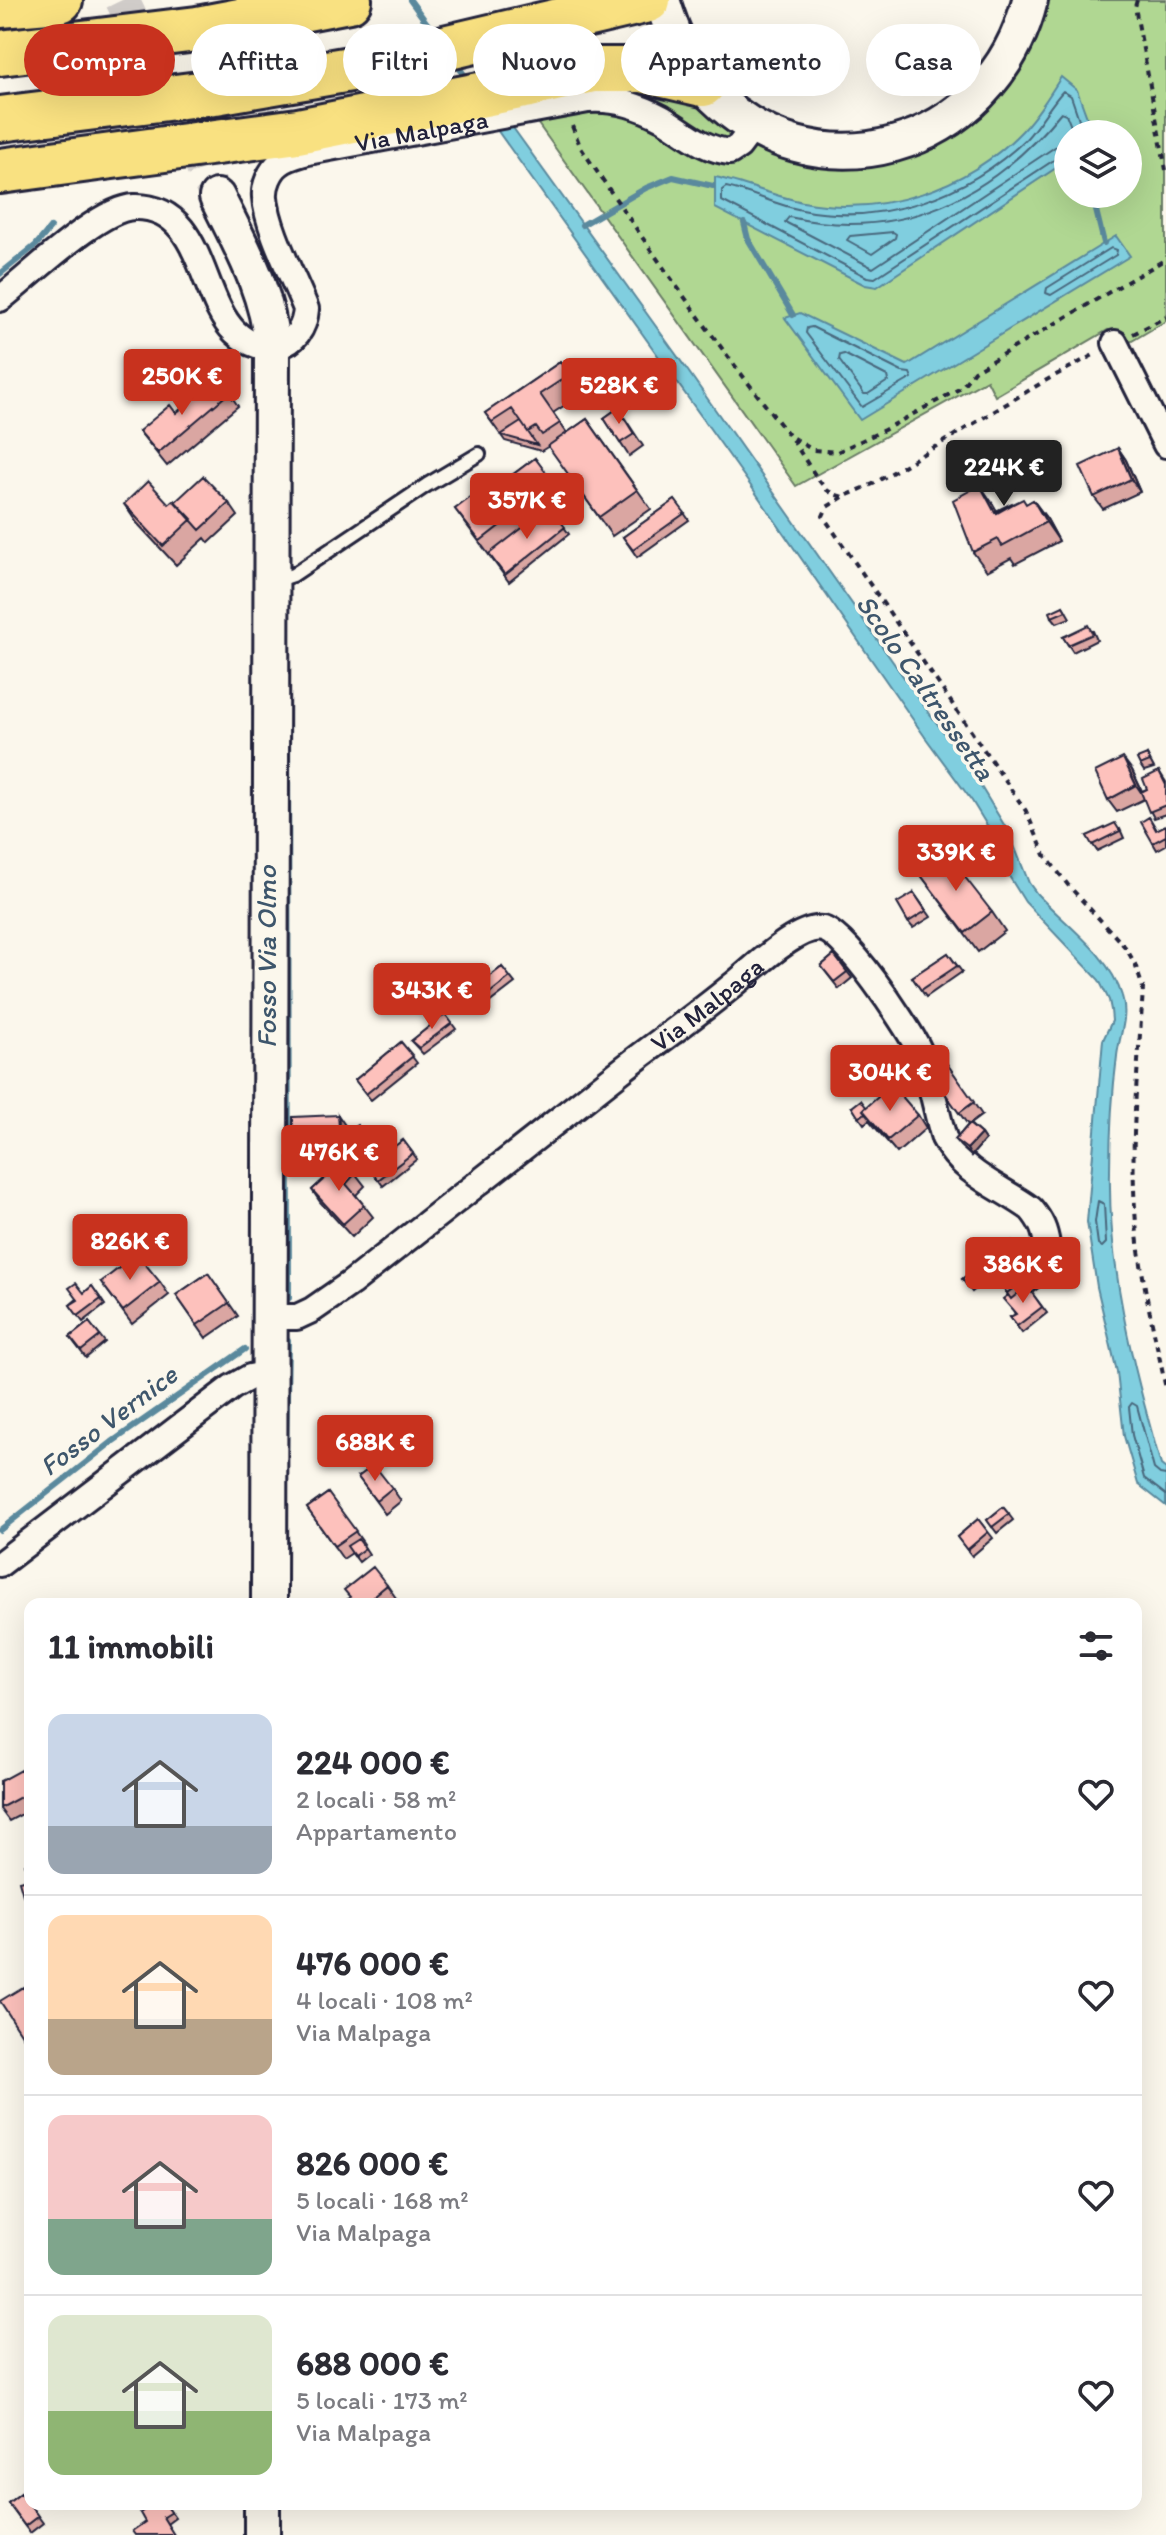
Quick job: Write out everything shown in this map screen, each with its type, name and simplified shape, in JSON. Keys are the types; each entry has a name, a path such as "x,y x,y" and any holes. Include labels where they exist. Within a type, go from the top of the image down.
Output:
{"highway":[{"path":"0,5 60,0"},
{"path":"0,119 215,92 368,66 648,0"},
{"path":"0,53 197,29 338,2"},
{"path":"0,171 545,100 592,70 621,68"}],"street":[{"path":"662,0 671,24"},
{"path":"714,96 754,126 814,148 866,149 917,137 940,125 982,93 998,73 1023,27 1030,0"},
{"path":"545,100 610,98 661,118 713,150 730,152 739,146 754,126"},
{"name":"Via Malpaga","path":"272,347 286,345 295,337 306,317 306,309 276,237 264,198 270,174 288,158 456,112"},
{"path":"217,197 262,292 272,347 269,1598"},
{"path":"0,299 106,215 119,209 150,209 166,216 191,241 225,319 236,334 255,344 272,347"},
{"path":"1115,343 1166,445"},
{"name":"Via Malpaga","path":"271,1317 297,1317 351,1283 764,960 793,938 814,929 822,929 840,938 905,1025 918,1048 950,1149 965,1167 1031,1209 1045,1230 1047,1245"},
{"path":"0,1564 232,1387 250,1377 271,1373"},
{"path":"262,2510 262,2535"}],"lane":[{"path":"271,581 293,575 479,454"}],"path":[{"path":"1137,0 1135,7 1142,51 1166,170"},
{"path":"545,100 750,386 791,436 825,488 843,497"},
{"path":"791,436 813,450 837,452 884,430 961,388 974,371 1166,259"},
{"path":"1166,317 1043,382 873,484 843,497 827,507 823,516 1026,811 1045,855 1126,948 1135,964 1143,988 1134,1147 1135,1209 1145,1288 1166,1389"}],"green space":[{"path":"1044,0 1166,0 1166,321 1130,342 1108,330 995,396 987,380 796,486 518,96 605,96 605,81 621,80 621,96 687,96 764,137 909,147 956,96 981,96 981,69"}],"water":[{"path":"1061,77 1077,90 1088,120 1054,120 1054,169 877,287 865,285 715,208 715,177 803,202 833,206 863,205 921,194 975,169 1000,151 1022,131"},
{"path":"511,125 966,762 1009,833 1029,883 1086,941 1116,981 1124,1011 1115,1070 1111,1129 1113,1246 1132,1357 1161,1465 1166,1469 1166,1506 1138,1484 1124,1436 1117,1372 1097,1287 1087,1222 1103,1040 1112,1021 1109,1000 1099,980 1025,902 1004,868 991,832 972,801 495,127"},
{"path":"1116,236 1130,256 860,420 785,318 800,313 907,365"}],"building":[{"path":"560,362 569,375 540,394 560,423 542,435 536,427 528,432 512,409 492,422 485,413"},
{"path":"217,379 229,393 158,453 139,431 170,405 176,413"},
{"path":"618,408 634,434 620,443 604,418"},
{"path":"587,419 637,490 599,517 548,446"},
{"path":"521,422 537,445 501,435"},
{"path":"1118,448 1131,479 1094,497 1080,466"},
{"path":"535,458 556,486 542,496 545,501 524,516 500,484"},
{"path":"203,476 229,503 200,530 175,502"},
{"path":"496,478 520,510 480,541 455,509"},
{"path":"148,481 169,504 174,500 192,519 163,546 124,504"},
{"path":"980,485 995,513 1023,499 1026,504 1033,500 1046,522 1002,546 998,539 973,552 953,500"},
{"path":"675,500 685,513 633,550 623,537"},
{"path":"549,507 565,527 505,575 489,554"},
{"path":"1063,606 1066,611 1052,617 1050,612"},
{"path":"1088,625 1093,634 1068,645 1063,637"},
{"path":"1147,755 1150,761 1140,765 1137,759"},
{"path":"1123,758 1136,785 1108,800 1095,772"},
{"path":"1159,771 1166,785 1166,805 1149,812 1141,792 1147,789 1143,779"},
{"path":"1149,817 1156,830 1166,825 1166,836 1153,843 1141,822"},
{"path":"1115,823 1120,831 1092,845 1087,836"},
{"path":"947,854 992,912 965,933 920,874"},
{"path":"914,893 926,911 908,922 897,903"},
{"path":"948,953 957,966 921,990 912,977"},
{"path":"834,955 847,972 834,982 821,966"},
{"path":"502,967 510,977 472,1007 464,996"},
{"path":"445,1014 452,1023 419,1048 411,1041"},
{"path":"401,1042 413,1056 366,1094 355,1080"},
{"path":"945,1061 974,1102 959,1113 930,1072"},
{"path":"892,1085 918,1115 888,1140 863,1110"},
{"path":"861,1100 866,1107 859,1118 852,1107"},
{"path":"338,1115 341,1151 293,1155 293,1117"},
{"path":"969,1124 981,1134 967,1149 955,1140"},
{"path":"357,1125 368,1138 379,1130 391,1149 403,1140 413,1153 378,1180 358,1150 344,1151 343,1134"},
{"path":"345,1160 356,1173 346,1184 364,1205 343,1224 312,1190"},
{"path":"1012,1241 1036,1270 1007,1293 984,1263"},
{"path":"1031,1245 1048,1267 1040,1276 1022,1253"},
{"path":"137,1254 160,1282 123,1311 101,1282"},
{"path":"975,1269 979,1276 968,1285 962,1279"},
{"path":"208,1273 229,1303 197,1325 176,1295"},
{"path":"76,1283 84,1293 92,1286 101,1299 78,1316 70,1305 78,1300 69,1288"},
{"path":"1027,1286 1042,1307 1017,1326 1010,1317 1016,1314 1003,1299 1008,1295 1011,1299"},
{"path":"89,1322 100,1336 81,1351 70,1337"},
{"path":"374,1465 392,1488 376,1501 358,1477"},
{"path":"328,1493 356,1531 334,1546 307,1508"},
{"path":"1003,1507 1009,1514 992,1527 987,1520"},
{"path":"978,1519 988,1532 967,1550 957,1537"},
{"path":"358,1539 365,1548 354,1556 347,1546"},
{"path":"373,1567 387,1585 371,1598 349,1598 344,1590"},
{"path":"22,1769 24,1795 0,1808 0,1781"},
{"path":"24,1880 24,1895 23,1895 19,1881"},
{"path":"23,1987 24,2038 0,2001"},
{"path":"21,2493 24,2510 34,2510 38,2516 25,2526 8,2503"},
{"path":"144,2510 170,2510 171,2512 163,2517 174,2535 135,2535 132,2531 145,2522 140,2513"}],"waterway":[{"name":"Scolo Caltressetta","path":"410,0 427,24"},
{"name":"Scolo Caltressetta","path":"457,65 469,81"},
{"path":"582,225 646,188 673,177 713,186"},
{"path":"1095,208 1104,243"},
{"path":"744,223 748,239 793,315"},
{"path":"0,274 36,245 51,227"},
{"name":"Fosso Via Olmo","path":"288,679 289,1298"},
{"name":"Fosso Via Olmo","path":"286,1456 288,1340"},
{"name":"Fosso Vernice","path":"0,1530 112,1442 245,1349"}],"tunnel":[{"path":"122,0 217,197"}]}
